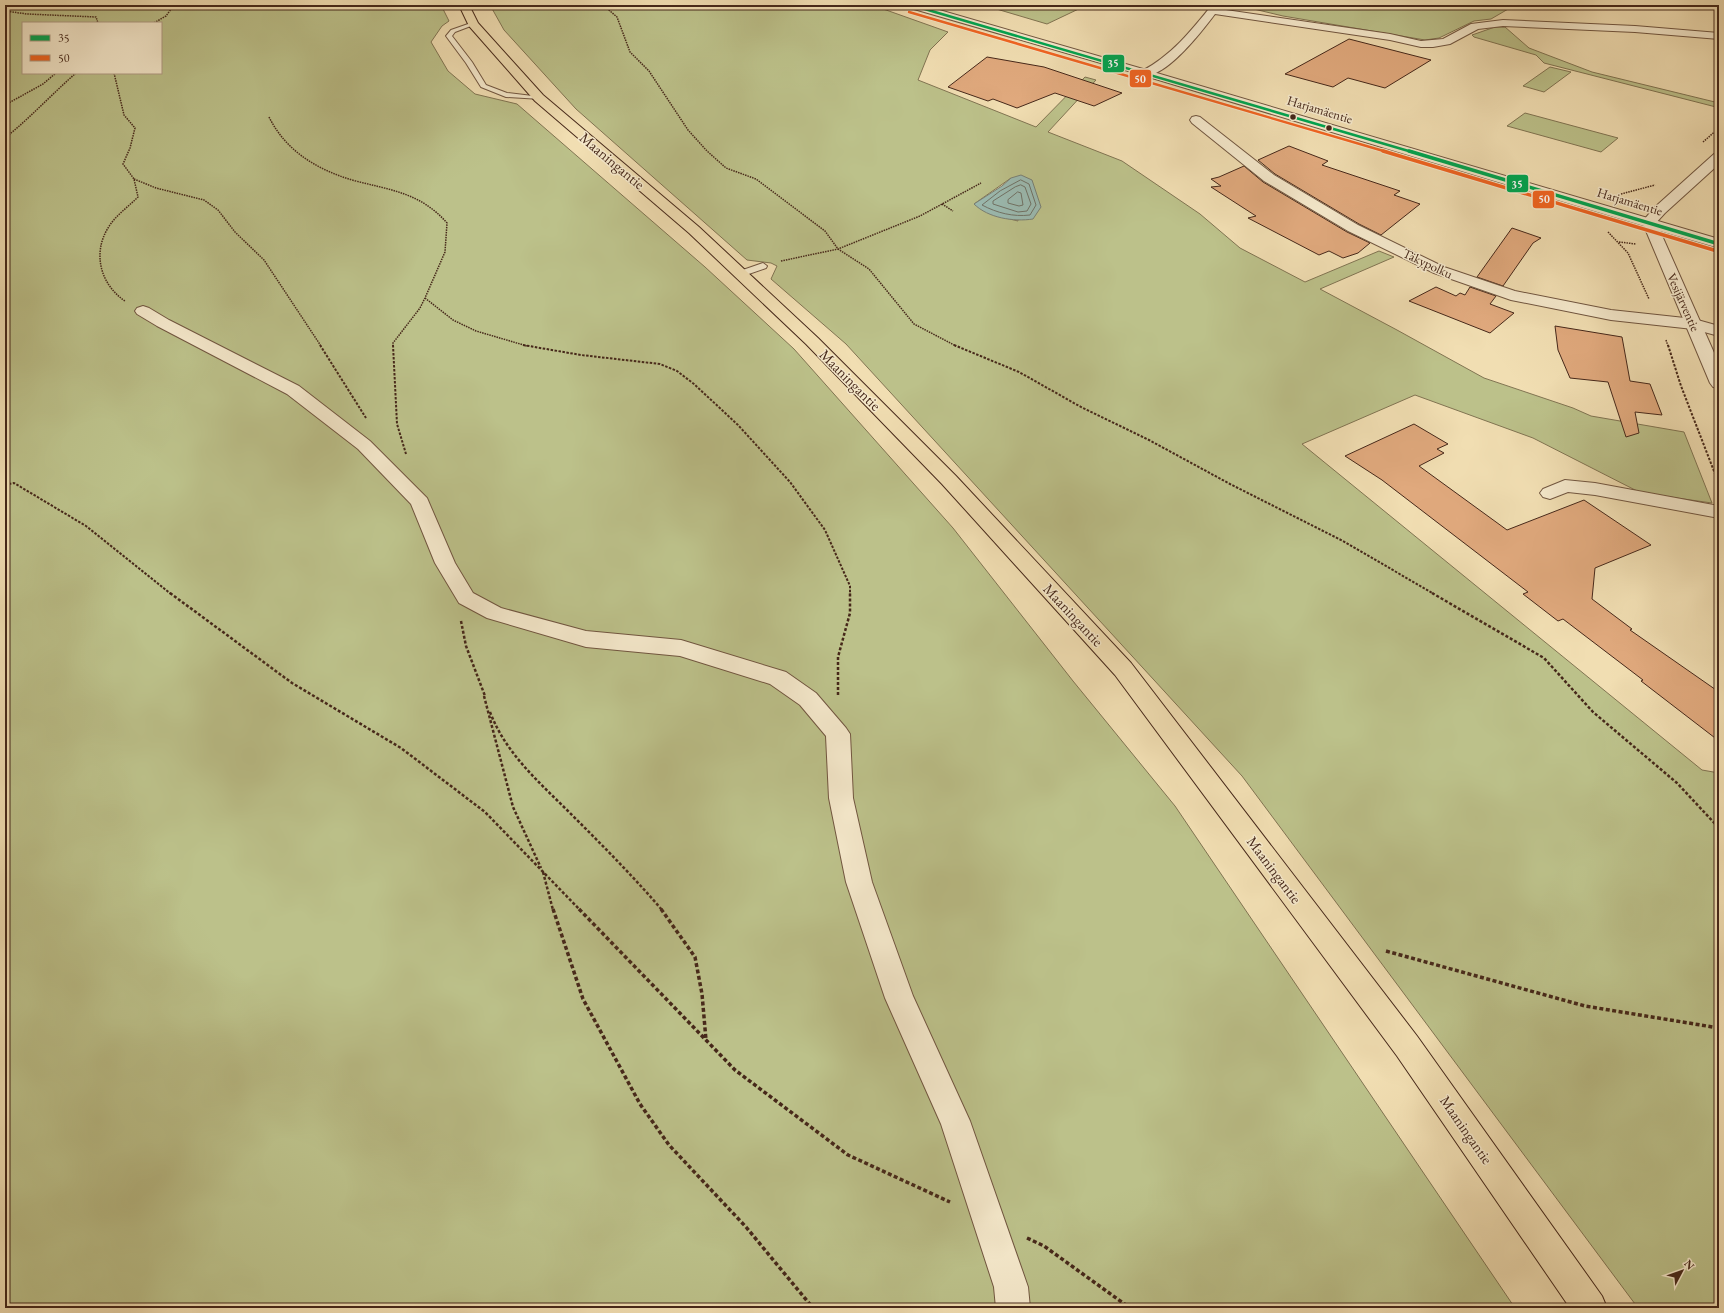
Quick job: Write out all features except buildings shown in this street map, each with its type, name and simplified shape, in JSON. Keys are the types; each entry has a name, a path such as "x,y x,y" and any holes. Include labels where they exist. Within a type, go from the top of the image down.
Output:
{"main road":[{"name":"Maaningantie","path":"464,5 473,24 539,98 694,230 812,341 949,480 1123,669 1407,1046 1590,1308"}],"street":[{"name":"Harjamäentie","path":"911,5 1146,73 1719,244"},
{"path":"1146,73 1160,66 1189,42 1214,8 1385,36 1421,44 1446,42 1475,26 1503,23 1635,28 1719,36"},
{"name":"Täkypolku","path":"1196,120 1270,178 1353,228 1439,270 1511,296 1611,315 1694,324 1719,331"},
{"path":"1649,222 1660,210 1719,158"},
{"name":"Vesijärventie","path":"1649,222 1719,383"},
{"path":"143,311 163,324 208,345 293,390 364,445 420,502 445,563 466,598 494,614 586,638 681,648 778,678 808,699 838,734 841,798 859,882 899,998 955,1121 1011,1287 1013,1308"},
{"path":"1550,493 1565,486 1595,489 1719,512"}],"lane":[{"path":"473,24 453,31 448,36 469,62 484,86 506,95 539,98"},
{"path":"740,274 763,266"}],"path":[{"path":"5,8 12,5"},
{"path":"156,22 162,19 174,5"},
{"path":"603,5 617,17 630,52 649,71 688,130 707,151 726,168 756,179 825,231 838,249 869,269 914,324 953,345 1018,372 1081,407 1149,440 1230,484 1342,540 1544,658 1593,712 1677,783 1719,828"},
{"path":"5,11 18,14 77,14 96,16 98,22"},
{"path":"5,104 43,84 55,74"},
{"path":"5,138 26,121 55,91 75,74"},
{"path":"114,74 124,115 135,128 130,148 123,164 134,179 138,197 108,228 102,245 101,264 104,280 116,295 143,311"},
{"path":"269,118 282,140 299,156 343,177 378,185 414,197 436,210 447,223 445,252 425,298 420,308 393,343 397,424 408,460"},
{"path":"1702,142 1719,128"},
{"path":"134,179 156,188 204,200 218,210 235,232 268,266 370,423"},
{"path":"1615,197 1630,190 1653,187 1658,182"},
{"path":"763,266 838,249 920,216 981,183"},
{"path":"942,204 953,211"},
{"path":"425,298 452,320 487,336 534,348 660,364 677,371 694,384 738,425 790,482 825,530 850,586 850,613 838,657 838,734"},
{"path":"5,485 14,483 86,526 179,600 292,683 401,748 485,812 735,1070 848,1155 1044,1246 1130,1308"},
{"path":"460,617 466,646 496,728 518,761 634,878 663,911 694,958 702,994 706,1040"},
{"path":"484,696 513,807 542,871 557,924 583,999 640,1104 669,1145 746,1227 813,1308"},
{"path":"1386,951 1585,1006 1719,1028"}],"green space":[{"path":"5,5 441,5 449,21 442,26 431,42 448,71 475,94 517,104 705,267 794,349 953,528 1073,681 1175,806 1515,1308 5,1308"},
{"path":"490,5 872,5 948,32 930,50 918,80 1036,127 1085,77 1096,80 1048,132 1122,161 1200,214 1240,248 1305,282 1379,251 1394,257 1320,289 1484,378 1573,408 1591,416 1684,432 1712,503 1641,493 1533,438 1415,395 1302,444 1702,770 1719,773 1719,1308 1638,1308 1242,776 846,344 771,279 777,266 771,263 747,260 576,109 504,30","holes":["1011,178 1018,221 994,215 974,204"]},
{"path":"983,5 1087,5 1047,24"},
{"path":"1237,5 1515,5 1491,19 1474,21 1439,38 1425,40 1283,16"},
{"path":"1495,27 1505,27 1529,48 1592,72 1719,104 1716,107 1544,63 1536,55 1474,37 1472,35"},
{"path":"1550,67 1571,72 1544,92 1523,86"},
{"path":"1525,113 1618,138 1601,152 1507,126"}],"water":[{"path":"1021,175 1032,180 1041,207 1033,219 1018,220 994,216 986,213 974,204 1002,186 1011,178"}],"transit line":[{"name":"35","path":"911,5 1146,73 1719,244"},
{"name":"50","path":"909,12 1144,80 1717,251"}]}
